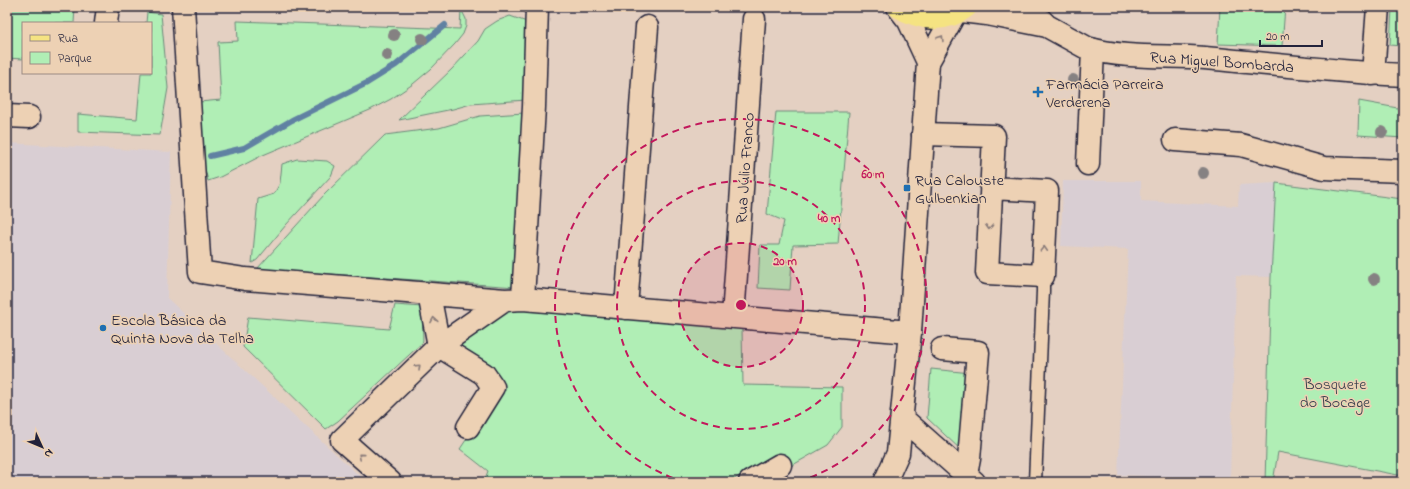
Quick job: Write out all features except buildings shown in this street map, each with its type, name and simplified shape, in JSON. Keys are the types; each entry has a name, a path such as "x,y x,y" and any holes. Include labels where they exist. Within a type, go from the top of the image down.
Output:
{"main road":[{"path":"899,7 910,14 924,18 939,18 960,11"}],"street":[{"path":"106,22 108,7"},
{"path":"183,7 200,272 244,279 626,308 910,332"},
{"path":"514,300 534,107 537,7"},
{"path":"899,7 909,21 928,62"},
{"name":"Rua Miguel Bombarda","path":"1028,7 1047,26 1093,50 1120,54 1203,58 1373,74 1403,75"},
{"path":"1373,74 1378,7"},
{"path":"885,482 898,454 902,418 910,332 928,62 960,11"},
{"name":"Rua Miguel Bombarda","path":"960,11 988,14 1047,26"},
{"name":"Rua Júlio Franco","path":"733,317 754,19"},
{"path":"626,308 647,27"},
{"path":"1088,164 1093,50"},
{"path":"7,116 29,117"},
{"path":"923,134 994,136 991,188 987,273 1043,276 1047,191 991,188"},
{"path":"1175,140 1241,144 1324,168 1403,171"},
{"path":"429,294 439,346 484,374 492,388 468,427"},
{"path":"390,482 342,440 439,346 514,300"},
{"path":"942,349 978,352 968,459 970,478"},
{"path":"902,418 970,478"},
{"path":"750,482 780,465"}],"lane":[{"path":"1035,482 1043,307 1043,276"}],"shaded area":[{"name":"Escola Básica da Quinta Nova da Telha","path":"7,143 171,152 167,298 366,482 7,482"},
{"path":"1063,181 1141,181 1141,201 1238,206 1239,185 1276,183 1271,277 1236,276 1230,479 1118,475 1128,249 1061,246"}],"green space":[{"path":"7,7 75,7 74,22 22,22 22,59 7,58"},
{"path":"1220,7 1285,7 1282,46 1218,44"},
{"path":"1392,8 1403,8 1403,46 1390,45"},
{"path":"461,9 466,19 466,26 463,34 431,69 391,99 370,110 263,155 220,177 208,181 205,169 199,102 221,100 218,42 238,41 237,21 460,29"},
{"path":"147,12 161,14 168,88 160,135 78,132 78,114 137,119 141,74 152,74 152,22 146,22"},
{"path":"510,16 524,21 530,27 526,100 471,104 399,120 452,69 478,41 485,29 497,21"},
{"path":"1359,101 1403,109 1403,138 1358,135"},
{"path":"776,112 849,112 838,244 793,245 790,290 758,288 760,245 779,245 784,221 767,214"},
{"path":"524,113 517,287 257,269 324,195 385,135 439,128 480,116"},
{"path":"297,159 327,161 335,166 331,176 286,225 257,260 252,263 258,199 274,194 280,183 282,164"},
{"name":"Bosquete do Bocage","path":"1276,183 1403,199 1403,476 1278,452 1273,482 1265,482 1271,277"},
{"path":"395,305 422,307 423,342 338,421 326,429 243,347 248,317 389,329"},
{"path":"508,308 742,328 743,385 842,387 842,427 828,445 791,466 777,454 729,482 489,482 485,479 488,471 460,449 500,389 452,345"},
{"path":"931,369 971,373 962,451 927,418"}],"waterway":[{"path":"210,156 244,148 292,120 367,83 396,65 445,25"}],"place":[{"name":"Farmácia Parreira Verderena","path":"1038,92"},
{"name":"Rua Calouste Gulbenkian","path":"907,188"},
{"name":"Escola Básica da Quinta Nova da Telha","path":"103,328"}]}
